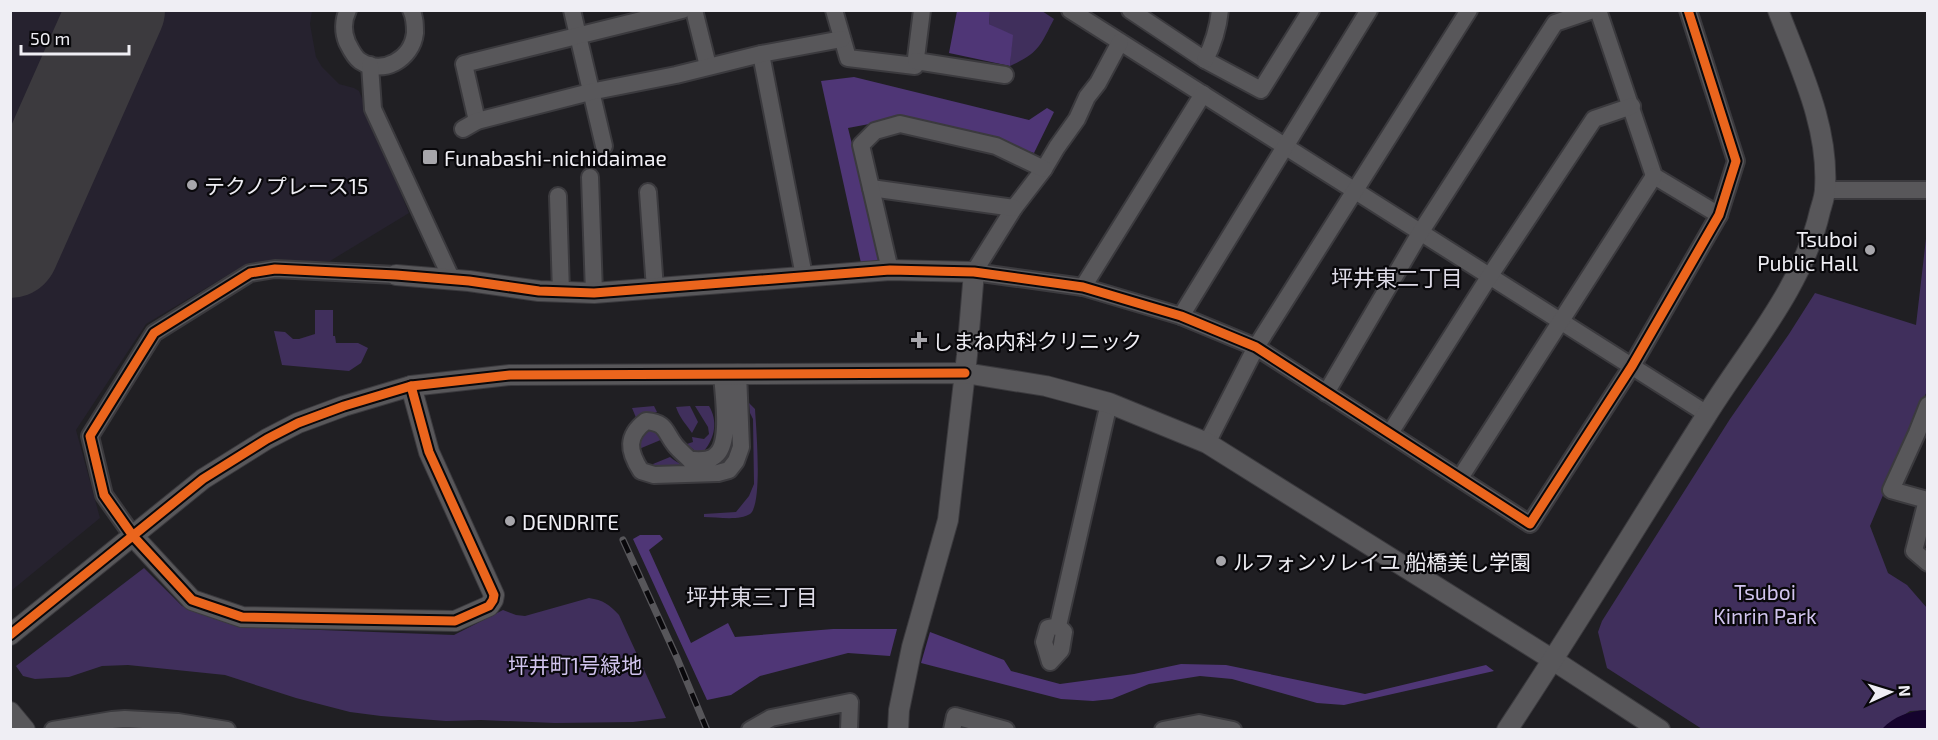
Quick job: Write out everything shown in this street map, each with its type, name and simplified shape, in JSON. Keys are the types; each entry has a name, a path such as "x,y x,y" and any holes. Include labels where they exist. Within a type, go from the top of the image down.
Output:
{"street":[{"path":"348,10 345,15 344,34 350,49 358,60 370,65 381,66 393,64 409,52 414,40 415,27 411,10"},
{"path":"572,10 604,146"},
{"path":"682,10 465,64 470,125 590,92 676,75 761,54 842,39"},
{"path":"694,10 708,66"},
{"path":"834,10 848,58 915,66 922,10"},
{"path":"1070,10 1707,414"},
{"path":"1205,60 1215,41 1220,10"},
{"path":"1181,316 1369,10"},
{"path":"1207,443 1256,347 1469,10"},
{"path":"1326,393 1420,233 1555,23 1593,10"},
{"path":"1598,10 1654,176 1719,215"},
{"path":"411,386 429,452 494,595 489,606 455,621 242,617 192,600 133,536 104,495 90,436 154,333 250,273 275,269 396,275 452,279 539,291 594,292 890,270 974,272 1083,287 1181,316 1256,347 1530,524 1632,366 1719,215 1736,161 1688,10"},
{"path":"1507,729 1553,660 1707,414 1785,296 1806,257 1817,225 1825,190 1824,153 1813,102 1778,10"},
{"path":"1134,12 1205,60 1261,90 1306,13"},
{"path":"898,729 912,647 948,520 974,272 1014,208 1044,169 1077,119 1087,97 1098,83 1120,42"},
{"path":"761,54 804,276"},
{"path":"916,61 1005,75"},
{"path":"370,65 374,109 452,279"},
{"path":"1083,287 1203,94"},
{"path":"1390,433 1593,119 1632,106"},
{"path":"890,270 861,145 875,130 900,124 996,146 1044,169"},
{"path":"1460,478 1654,176"},
{"path":"590,177 594,292"},
{"path":"871,188 1014,208"},
{"path":"1825,190 1928,190"},
{"path":"648,192 655,289"},
{"path":"558,196 561,292"},
{"path":"730,373 741,447 736,461 729,470 718,473 654,475 640,471 632,457 631,440 638,428 646,421 659,422 677,447 690,460 706,460 716,455 723,445 730,373"},
{"path":"10,635 204,478 267,439 298,423 411,386 510,375 965,373 1046,386 1108,403 1207,443 1660,729"},
{"path":"1058,626 1108,403"},
{"path":"1928,405 1922,434 1891,490 1927,500 1914,551 1928,563"},
{"path":"750,729 771,718 850,702 849,729"},
{"path":"10,712 25,729"},
{"path":"952,729 955,716 1006,729"},
{"path":"53,729 112,720 126,724 178,722 227,729"},
{"path":"1163,729 1202,727 1233,729"}],"shaded area":[{"path":"11,11 312,11 310,24 316,57 322,67 339,84 359,91 409,213 330,261 248,263 146,324 76,430 100,518 11,591"},
{"path":"957,11 990,11 989,24 1013,35 1010,66 949,53"},
{"path":"854,77 1029,120 1047,108 1054,112 1034,153 989,139 901,118 848,128 881,261 861,263 821,81"},
{"path":"640,535 660,535 663,539 649,550 691,643 728,623 735,637 833,629 897,629 890,656 848,653 760,676 731,695 707,700 633,539"},
{"path":"930,632 1004,660 1011,671 1060,684 1134,674 1181,664 1226,665 1365,694 1486,665 1494,671 1344,705 1317,703 1232,679 1200,676 1149,684 1112,699 1093,701 1061,699 921,663"},
{"path":"1927,710 1927,729 1882,729 1903,715"}],"green space":[{"path":"990,11 1042,11 1054,19 1038,48 1010,66 1012,36 989,24"},
{"name":"Tsuboi Kinrin Park","path":"1927,230 1927,391 1870,526 1888,573 1907,585 1927,608 1927,710 1910,711 1882,729 1702,729 1607,668 1598,632 1602,621 1730,419 1815,293 1916,325"},
{"path":"315,310 333,310 333,336 335,336 336,343 358,343 368,348 361,363 349,371 282,365 274,331 285,332 293,339 315,334"},
{"path":"749,403 755,409 757,447 758,481 754,508 750,514 740,517 704,517 704,514 736,512 749,496 754,484 753,419"},
{"path":"736,405 738,422 736,441 729,458 723,464 713,469 702,470 670,470 654,467 653,464 670,457 680,464 691,467 712,465 721,461 730,446 732,406"},
{"path":"654,406 657,412 637,420 632,408"},
{"path":"690,406 698,422 692,433 676,407"},
{"path":"695,406 709,406 714,418 713,435 704,451 695,451 687,444 693,442 692,437 704,439 709,434 708,427"},
{"path":"647,430 657,430 663,439 639,449 638,440"},
{"name":"坪井町1号緑地","path":"144,568 182,606 239,627 454,635 503,610 525,616 589,598 598,600 619,615 666,718 633,722 555,723 446,721 381,716 350,712 296,698 225,675 128,665 102,666 69,677 35,679 23,676 16,666"}],"runway":[{"path":"10,249 116,10"}],"railway":[{"path":"623,540 707,730"}],"cycle path":[{"path":"411,386 429,452 494,595 489,606 455,621 242,617 192,600 133,536 104,495 90,436 154,333 250,273 275,269 396,275 469,281 539,291 594,293 890,270 974,272 1083,287 1181,316 1256,347 1530,524 1632,366 1719,215 1736,161 1688,10"},
{"path":"10,635 203,479 267,439 298,423 344,406 411,386 510,375 965,373"}],"place":[{"name":"Funabashi-nichidaimae","path":"430,157"},
{"name":"テクノプレース15","path":"192,185"},
{"name":"Tsuboi Public Hall","path":"1870,250"},
{"name":"しまね内科クリニック","path":"919,340"},
{"name":"DENDRITE","path":"510,521"},
{"name":"ルフォンソレイユ 船橋美し学園","path":"1221,561"}],"district":[{"name":"坪井東二丁目","path":"1397,277"},
{"name":"坪井東三丁目","path":"752,596"}]}
